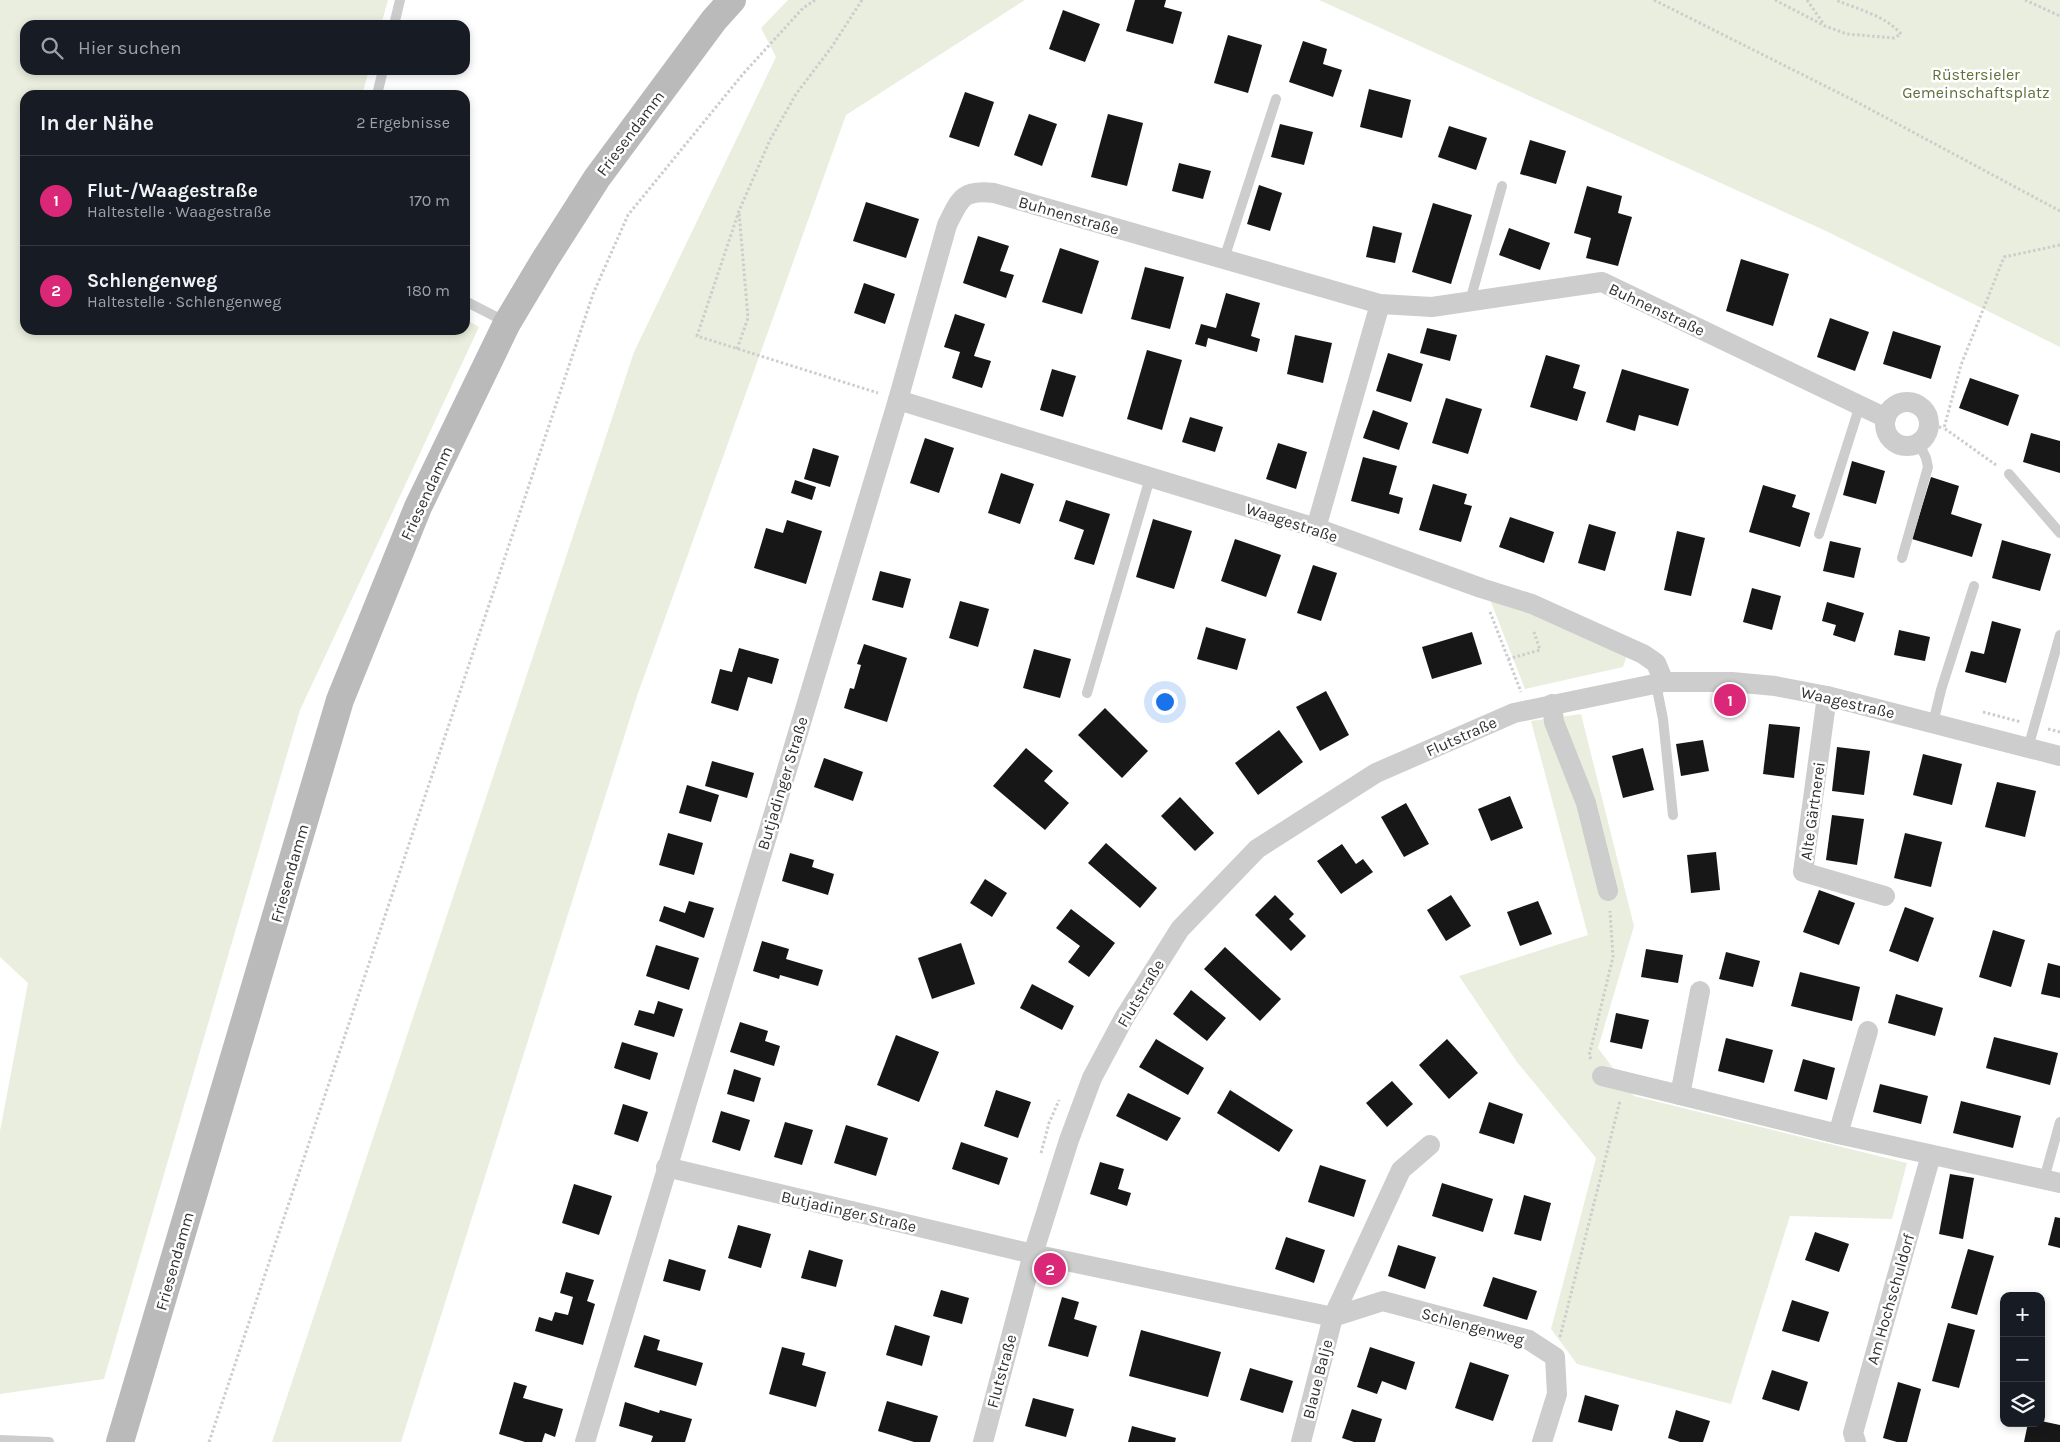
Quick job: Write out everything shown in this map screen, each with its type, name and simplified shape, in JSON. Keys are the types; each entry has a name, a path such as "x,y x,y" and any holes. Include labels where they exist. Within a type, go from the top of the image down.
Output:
{"main road":[{"name":"Friesendamm","path":"120,1442 341,695 418,508 507,323 597,178 714,20 732,0"}],"street":[{"name":"Buhnenstraße","path":"898,400 947,225 960,200 976,191 994,193 1380,304 1432,307 1602,282 1886,418"},
{"path":"1316,528 1380,304"},
{"name":"Waagestraße","path":"898,400 1316,528 1481,588 1532,604 1643,654 1656,663 1660,683"},
{"name":"Butjadinger Straße","path":"584,1442 898,400"},
{"path":"1912,403 1921,408 1936,427 1919,443 1906,446 1892,440 1885,427 1886,418 1890,410 1898,404 1912,403"},
{"name":"Waagestraße","path":"1514,705 1552,704 1660,683 1732,682 1775,686 1827,696 2060,756"},
{"name":"Alte Gärtnerei","path":"1827,696 1803,872 1884,896"},
{"path":"1552,704 1554,722 1586,803 1608,890"},
{"name":"Flutstraße","path":"983,1442 1033,1254 1069,1140 1092,1078 1124,1018 1180,928 1257,849 1376,773 1514,705"},
{"path":"1680,1095 1700,991"},
{"path":"1838,1134 1868,1031"},
{"path":"1602,1076 1838,1134 2052,1181"},
{"path":"1333,1317 1401,1170 1430,1145"},
{"name":"Am Hochschuldorf","path":"1856,1442 1853,1433 1931,1155"},
{"name":"Butjadinger Straße","path":"666,1167 1033,1254"},
{"name":"Schlengenweg","path":"1033,1254 1333,1317 1383,1301 1529,1340 1555,1357"},
{"name":"Blaue Balje","path":"1301,1442 1333,1317"},
{"path":"1542,1442 1556,1394 1555,1357"}],"lane":[{"path":"395,20 400,0"},
{"path":"378,90 382,75"},
{"path":"1224,259 1276,99"},
{"path":"1470,301 1502,186"},
{"path":"470,304 507,323"},
{"path":"1819,534 1860,406"},
{"path":"1902,558 1928,467 1919,443"},
{"path":"2009,474 2060,533"},
{"path":"1087,694 1150,478"},
{"path":"1933,723 1941,690 1974,586"},
{"path":"2028,748 2060,636"},
{"path":"1660,683 1673,815"},
{"path":"2052,1181 2060,1122"},
{"path":"0,1440 49,1442"}],"path":[{"path":"209,1442 593,294 628,215 743,74 803,8 815,0"},
{"path":"862,0 831,48 796,94 770,140 739,211 697,336 898,400"},
{"path":"1654,0 1853,100 2060,211"},
{"path":"1775,0 1825,26 1846,34 1894,38 1901,34 1896,28 1880,19 1836,0"},
{"path":"1807,0 1825,26"},
{"path":"2025,0 2060,16"},
{"path":"737,349 748,318 739,211"},
{"path":"2009,474 1936,427 2004,257 2060,245"},
{"path":"1481,588 1523,695 1514,705"},
{"path":"1508,659 1540,650 1534,632"},
{"path":"1977,711 2060,732"},
{"path":"1555,1357 1623,1088 1607,1082 1589,1056 1613,957 1608,890"},
{"path":"1039,1159 1049,1123 1061,1097"}],"green space":[{"path":"0,0 388,0 382,20 20,20 20,75 368,75 363,90 20,90 20,335 470,335 470,322 479,327 300,710 104,1379 0,1394 0,1131 28,983 0,957"},
{"path":"788,0 1025,0 846,115 637,696 401,1442 272,1442 634,352 776,57 761,28"},
{"name":"Rüstersieler Gemeinschaftsplatz","path":"1319,0 2060,0 2060,347 1826,231"},
{"path":"1489,597 1628,652 1623,667 1525,689"},
{"path":"1581,714 1634,926 1598,1048 1634,1096 1907,1163 1892,1219 1790,1216 1731,1404 1577,1364 1551,1329 1596,1158 1517,1062 1459,976 1588,935 1531,721"}],"building":[{"path":"1135,0 1166,0 1164,7 1182,12 1173,44 1126,31"},
{"path":"1063,10 1100,24 1085,62 1049,49"},
{"path":"1228,35 1262,45 1248,93 1214,83"},
{"path":"1303,41 1327,49 1323,64 1342,70 1333,97 1289,82"},
{"path":"1369,89 1411,100 1402,138 1360,127"},
{"path":"965,92 994,102 979,147 949,137"},
{"path":"1029,114 1057,124 1042,166 1014,155"},
{"path":"1108,114 1143,123 1127,186 1091,177"},
{"path":"1280,124 1313,132 1304,165 1271,157"},
{"path":"1449,126 1487,138 1476,170 1438,157"},
{"path":"1530,140 1566,151 1556,184 1520,174"},
{"path":"1179,163 1211,171 1203,199 1172,191"},
{"path":"1259,185 1282,193 1270,231 1247,224"},
{"path":"1587,186 1622,196 1618,213 1632,217 1618,266 1586,258 1591,238 1574,233"},
{"path":"866,202 919,219 906,258 853,241"},
{"path":"1433,203 1472,215 1451,284 1412,272"},
{"path":"1373,226 1402,233 1395,263 1366,257"},
{"path":"1509,228 1550,243 1540,270 1499,255"},
{"path":"978,236 1009,246 1000,271 1014,275 1006,298 963,283"},
{"path":"1060,248 1099,261 1082,314 1042,302"},
{"path":"1741,259 1789,274 1773,326 1726,311"},
{"path":"1145,267 1184,277 1170,329 1131,319"},
{"path":"864,283 895,294 885,324 854,313"},
{"path":"1226,293 1260,303 1251,336 1260,339 1257,352 1208,338 1206,347 1195,344 1201,324 1216,328"},
{"path":"955,314 985,324 974,356 991,361 982,388 952,378 960,352 944,347"},
{"path":"1830,318 1869,332 1855,371 1817,357"},
{"path":"1427,328 1457,335 1450,361 1420,353"},
{"path":"1893,331 1941,346 1931,379 1883,364"},
{"path":"1295,335 1332,343 1323,383 1287,374"},
{"path":"1147,350 1182,360 1162,430 1127,419"},
{"path":"1388,353 1423,364 1411,402 1376,391"},
{"path":"1546,355 1580,365 1573,388 1586,392 1577,421 1530,407"},
{"path":"1052,369 1076,376 1063,417 1040,410"},
{"path":"1622,369 1689,389 1678,426 1639,415 1635,431 1606,422"},
{"path":"1970,378 2019,395 2008,426 1959,408"},
{"path":"1446,398 1482,409 1468,454 1432,443"},
{"path":"1373,410 1408,423 1399,450 1363,438"},
{"path":"1190,417 1223,427 1215,452 1182,442"},
{"path":"2031,433 2060,441 2060,473 2023,462"},
{"path":"925,438 954,448 939,493 910,483"},
{"path":"1278,443 1307,452 1296,489 1266,479"},
{"path":"813,448 839,456 830,487 804,479"},
{"path":"1363,457 1397,466 1389,494 1403,498 1399,514 1351,501"},
{"path":"1852,461 1885,471 1876,504 1843,495"},
{"path":"1001,473 1034,484 1020,524 988,513"},
{"path":"1931,477 1959,486 1951,514 1982,524 1972,557 1912,539"},
{"path":"795,480 816,487 812,500 791,493"},
{"path":"1433,484 1467,494 1464,504 1472,506 1461,542 1419,530"},
{"path":"1763,485 1796,495 1792,507 1810,513 1800,547 1749,532"},
{"path":"1066,500 1110,514 1094,565 1074,559 1084,530 1059,521"},
{"path":"1510,517 1554,532 1544,563 1499,547"},
{"path":"1153,519 1192,531 1174,589 1136,577"},
{"path":"787,520 822,531 806,584 754,568 766,528 783,533"},
{"path":"1589,524 1616,532 1605,571 1578,563"},
{"path":"1677,531 1705,538 1691,596 1664,590"},
{"path":"1235,539 1281,555 1266,597 1221,581"},
{"path":"2002,540 2051,554 2040,591 1992,578"},
{"path":"1830,541 1861,548 1854,578 1823,571"},
{"path":"1313,565 1337,573 1321,621 1297,613"},
{"path":"880,571 911,579 903,608 872,600"},
{"path":"1752,588 1781,596 1772,630 1743,622"},
{"path":"960,601 989,609 978,647 949,638"},
{"path":"1827,602 1864,613 1855,642 1833,635 1836,625 1822,621"},
{"path":"1992,621 2021,629 2006,683 1965,672 1971,651 1984,654"},
{"path":"1206,627 1246,639 1237,670 1197,659"},
{"path":"1899,630 1930,637 1925,661 1894,655"},
{"path":"1472,632 1482,664 1432,679 1422,647"},
{"path":"864,644 907,658 887,722 844,708 850,688 854,689 861,665 857,664"},
{"path":"739,648 779,659 772,684 748,677 738,711 711,703 720,669 732,672"},
{"path":"1034,649 1071,659 1060,698 1023,688"},
{"path":"1326,691 1349,735 1320,751 1296,707"},
{"path":"1105,708 1148,751 1122,778 1078,735"},
{"path":"1769,724 1800,727 1794,778 1763,774"},
{"path":"1279,730 1303,762 1258,795 1235,763"},
{"path":"1703,740 1709,771 1681,776 1676,744"},
{"path":"1837,747 1870,751 1864,795 1832,791"},
{"path":"1026,748 1053,771 1044,781 1069,803 1045,830 993,786"},
{"path":"1643,748 1654,790 1623,798 1612,756"},
{"path":"1923,754 1962,764 1952,805 1913,795"},
{"path":"824,758 863,772 853,801 814,787"},
{"path":"712,761 754,773 747,798 705,786"},
{"path":"1997,782 2036,791 2025,837 1985,827"},
{"path":"687,785 719,795 711,822 679,813"},
{"path":"1510,796 1523,828 1491,841 1478,809"},
{"path":"1180,797 1214,833 1195,851 1161,816"},
{"path":"1406,803 1429,844 1404,857 1381,817"},
{"path":"1832,815 1864,819 1857,865 1826,860"},
{"path":"668,833 703,843 694,875 659,865"},
{"path":"1905,833 1942,842 1931,887 1894,878"},
{"path":"1106,843 1157,888 1140,908 1088,863"},
{"path":"1342,844 1356,864 1363,859 1373,872 1341,894 1317,861"},
{"path":"1716,852 1720,890 1691,893 1687,855"},
{"path":"790,853 814,860 812,867 834,874 828,895 782,881"},
{"path":"985,879 1007,893 992,917 970,903"},
{"path":"1819,890 1855,903 1839,945 1803,932"},
{"path":"1275,895 1294,914 1289,919 1306,936 1291,951 1255,915"},
{"path":"1451,895 1471,926 1446,941 1427,910"},
{"path":"689,901 714,908 704,938 659,921 664,906 685,913"},
{"path":"1538,901 1552,934 1520,946 1507,912"},
{"path":"1905,907 1934,918 1918,962 1889,951"},
{"path":"1071,909 1115,943 1089,977 1068,962 1080,946 1056,928"},
{"path":"1993,930 2025,940 2011,987 1979,977"},
{"path":"762,941 789,949 786,959 823,970 818,986 780,975 779,979 753,971"},
{"path":"961,943 975,984 932,999 918,958"},
{"path":"656,945 699,958 689,990 646,976"},
{"path":"1225,947 1281,999 1260,1021 1204,969"},
{"path":"1646,949 1683,955 1678,983 1641,977"},
{"path":"1726,952 1760,961 1753,987 1719,979"},
{"path":"2048,963 2060,966 2060,998 2041,994"},
{"path":"1800,972 1860,987 1852,1021 1791,1006"},
{"path":"1032,984 1074,1006 1062,1030 1020,1008"},
{"path":"1191,990 1226,1018 1207,1041 1173,1014"},
{"path":"1896,994 1943,1008 1935,1036 1888,1023"},
{"path":"658,1001 683,1009 674,1037 634,1025 639,1010 654,1014"},
{"path":"1616,1013 1649,1020 1642,1049 1610,1042"},
{"path":"740,1022 768,1031 765,1041 780,1046 774,1066 730,1052"},
{"path":"896,1035 939,1052 919,1102 877,1085"},
{"path":"1994,1037 2058,1053 2050,1085 1986,1068"},
{"path":"1726,1038 1773,1050 1764,1083 1718,1071"},
{"path":"1156,1039 1204,1068 1188,1095 1139,1067"},
{"path":"1447,1039 1478,1073 1449,1099 1419,1065"},
{"path":"622,1042 658,1053 650,1080 614,1068"},
{"path":"1803,1059 1835,1068 1827,1100 1794,1091"},
{"path":"734,1069 761,1078 754,1102 727,1094"},
{"path":"1392,1081 1413,1104 1387,1127 1366,1103"},
{"path":"1880,1084 1928,1096 1921,1124 1873,1112"},
{"path":"996,1090 1031,1102 1018,1138 984,1126"},
{"path":"1230,1090 1293,1130 1279,1152 1217,1113"},
{"path":"1128,1093 1181,1118 1167,1141 1116,1116"},
{"path":"1961,1101 2021,1116 2013,1148 1953,1133"},
{"path":"1489,1102 1523,1114 1514,1144 1479,1133"},
{"path":"623,1104 648,1112 638,1142 614,1134"},
{"path":"721,1111 750,1120 740,1151 712,1142"},
{"path":"785,1122 813,1130 802,1165 774,1157"},
{"path":"846,1125 888,1138 876,1176 834,1163"},
{"path":"961,1142 1008,1158 999,1185 952,1169"},
{"path":"1100,1162 1124,1169 1118,1189 1131,1193 1127,1206 1090,1194"},
{"path":"1320,1165 1366,1180 1354,1217 1308,1202"},
{"path":"1950,1174 1974,1178 1963,1239 1939,1234"},
{"path":"1442,1183 1493,1199 1483,1232 1432,1216"},
{"path":"574,1184 612,1196 599,1235 562,1223"},
{"path":"1524,1195 1551,1203 1541,1241 1514,1234"},
{"path":"2055,1217 2060,1218 2060,1248 2048,1245"},
{"path":"738,1225 771,1234 761,1268 728,1258"},
{"path":"1815,1232 1849,1244 1839,1272 1805,1260"},
{"path":"1286,1237 1325,1250 1314,1283 1275,1269"},
{"path":"1398,1245 1436,1257 1425,1289 1388,1276"},
{"path":"1968,1249 1994,1256 1977,1315 1951,1308"},
{"path":"809,1250 843,1260 836,1287 801,1278"},
{"path":"669,1259 706,1270 700,1291 663,1281"},
{"path":"566,1272 594,1280 587,1301 595,1304 583,1345 535,1331 539,1317 552,1321 555,1312 568,1315 573,1297 560,1293"},
{"path":"1493,1277 1537,1291 1527,1320 1483,1306"},
{"path":"941,1290 969,1298 962,1324 933,1316"},
{"path":"1062,1297 1079,1302 1074,1319 1097,1326 1088,1357 1048,1346"},
{"path":"1792,1300 1829,1312 1819,1342 1782,1331"},
{"path":"1948,1323 1975,1330 1959,1388 1932,1381"},
{"path":"895,1325 930,1336 922,1366 886,1355"},
{"path":"1141,1330 1221,1352 1208,1397 1129,1376"},
{"path":"644,1335 660,1340 657,1350 703,1363 696,1386 634,1367"},
{"path":"782,1347 805,1353 802,1365 826,1372 816,1407 769,1394"},
{"path":"1370,1347 1415,1362 1406,1390 1382,1381 1377,1394 1357,1387"},
{"path":"1470,1362 1509,1375 1493,1421 1455,1408"},
{"path":"1250,1368 1293,1381 1283,1413 1240,1400"},
{"path":"1772,1370 1808,1382 1799,1411 1762,1399"},
{"path":"514,1382 527,1386 523,1398 563,1409 555,1437 545,1433 542,1442 525,1442 499,1434"},
{"path":"1898,1382 1921,1389 1907,1442 1897,1442 1883,1438"},
{"path":"1585,1395 1619,1405 1612,1431 1578,1422"},
{"path":"1033,1398 1074,1409 1066,1437 1025,1426"},
{"path":"887,1401 938,1416 930,1442 914,1442 878,1431"},
{"path":"625,1402 659,1413 660,1410 692,1419 685,1442 651,1442 653,1436 619,1426"},
{"path":"1352,1409 1382,1419 1375,1442 1354,1442 1342,1438"},
{"path":"1676,1410 1710,1421 1703,1442 1680,1442 1668,1438"},
{"path":"2045,1422 2060,1425 2060,1442 2024,1442 2027,1427 2045,1427"},
{"path":"1132,1426 1176,1438 1175,1442 1128,1442"}],"place":[{"name":"Flut-/Waagestraße","path":"1730,700"},
{"name":"Schlengenweg","path":"1050,1269"}]}
